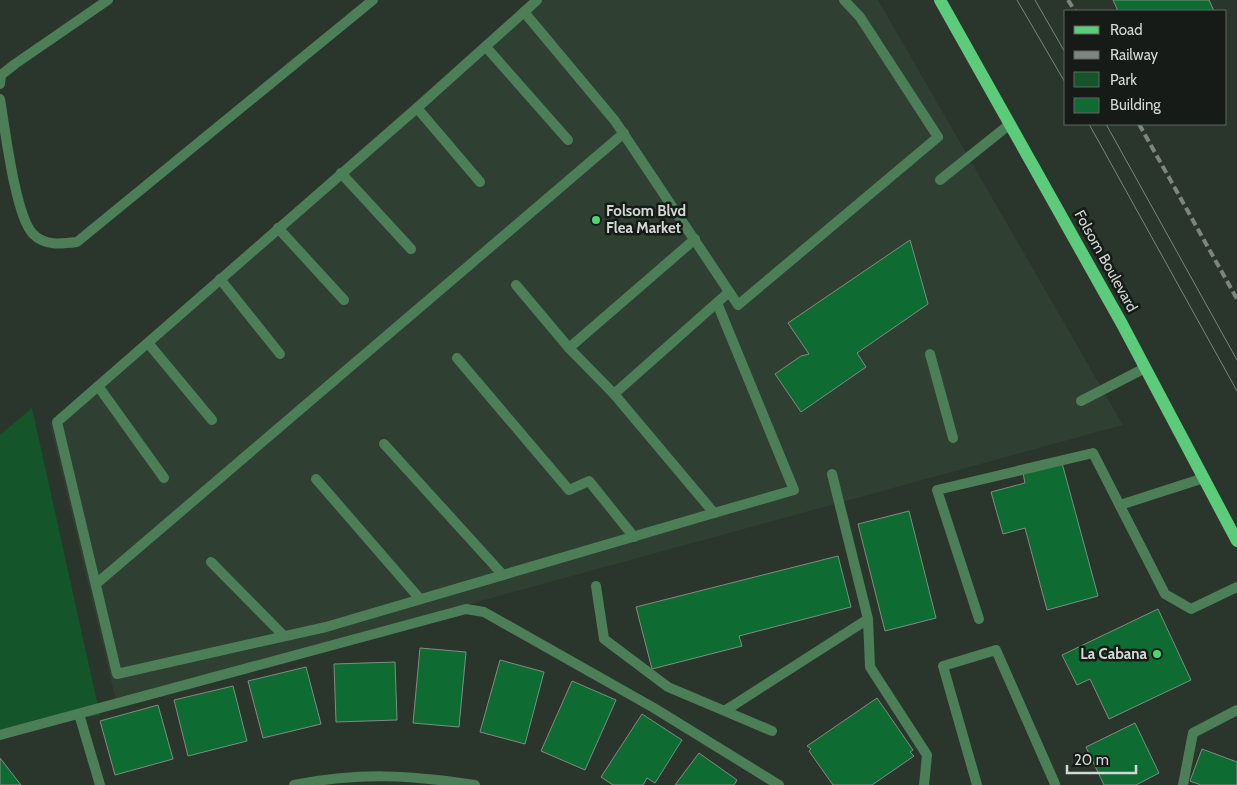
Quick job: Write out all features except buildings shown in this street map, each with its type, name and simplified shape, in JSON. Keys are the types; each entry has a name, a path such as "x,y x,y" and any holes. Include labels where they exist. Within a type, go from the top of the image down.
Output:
{"main road":[{"name":"Folsom Boulevard","path":"940,0 1145,368 1237,541"}],"street":[{"path":"0,84 1,75 15,64 108,0"},
{"path":"0,99 22,215 33,234 54,245 76,242 373,0"},
{"path":"537,0 417,108 58,422 118,674 326,627 794,490 717,303"},
{"path":"524,12 624,133 738,305 938,137 860,18 844,0"},
{"path":"486,47 568,140"},
{"path":"417,108 480,182"},
{"path":"940,180 1010,124"},
{"path":"96,584 624,133"},
{"path":"341,173 411,249"},
{"path":"278,228 344,300"},
{"path":"569,348 694,240"},
{"path":"220,279 280,354"},
{"path":"516,286 569,348 614,394 714,513"},
{"path":"614,394 729,292"},
{"path":"148,343 212,420"},
{"path":"930,354 954,438"},
{"path":"456,358 570,490 589,481 634,536"},
{"path":"1082,400 1145,368"},
{"path":"98,386 164,478"},
{"path":"384,444 503,575"},
{"path":"979,619 938,490 1093,453 1165,594 1191,609 1237,588"},
{"path":"832,474 868,619 870,667 927,754 924,785"},
{"path":"1120,505 1204,478"},
{"path":"316,479 420,599"},
{"path":"211,562 284,636"},
{"path":"596,586 604,639 668,687 772,731"},
{"path":"0,735 466,610 484,612 492,616 654,708 778,785"},
{"path":"726,710 868,619"},
{"path":"977,785 943,666 996,650 1055,785"},
{"path":"1183,785 1193,733 1237,710"},
{"path":"79,714 100,785"},
{"path":"300,784 369,775 421,776 476,785"}],"shaded area":[{"path":"530,0 878,0 1123,425 116,701 50,424"}],"green space":[{"path":"32,408 100,715 0,731 0,435"}],"tram line":[{"path":"1017,0 1064,81"},
{"path":"1035,0 1064,51"},
{"path":"1090,125 1237,391"},
{"path":"1107,125 1237,360"}],"railway":[{"path":"1068,0 1074,10"},
{"path":"1140,125 1237,299"}],"place":[{"name":"Folsom Blvd Flea Market","path":"596,220"},
{"name":"La Cabana","path":"1157,654"}]}
